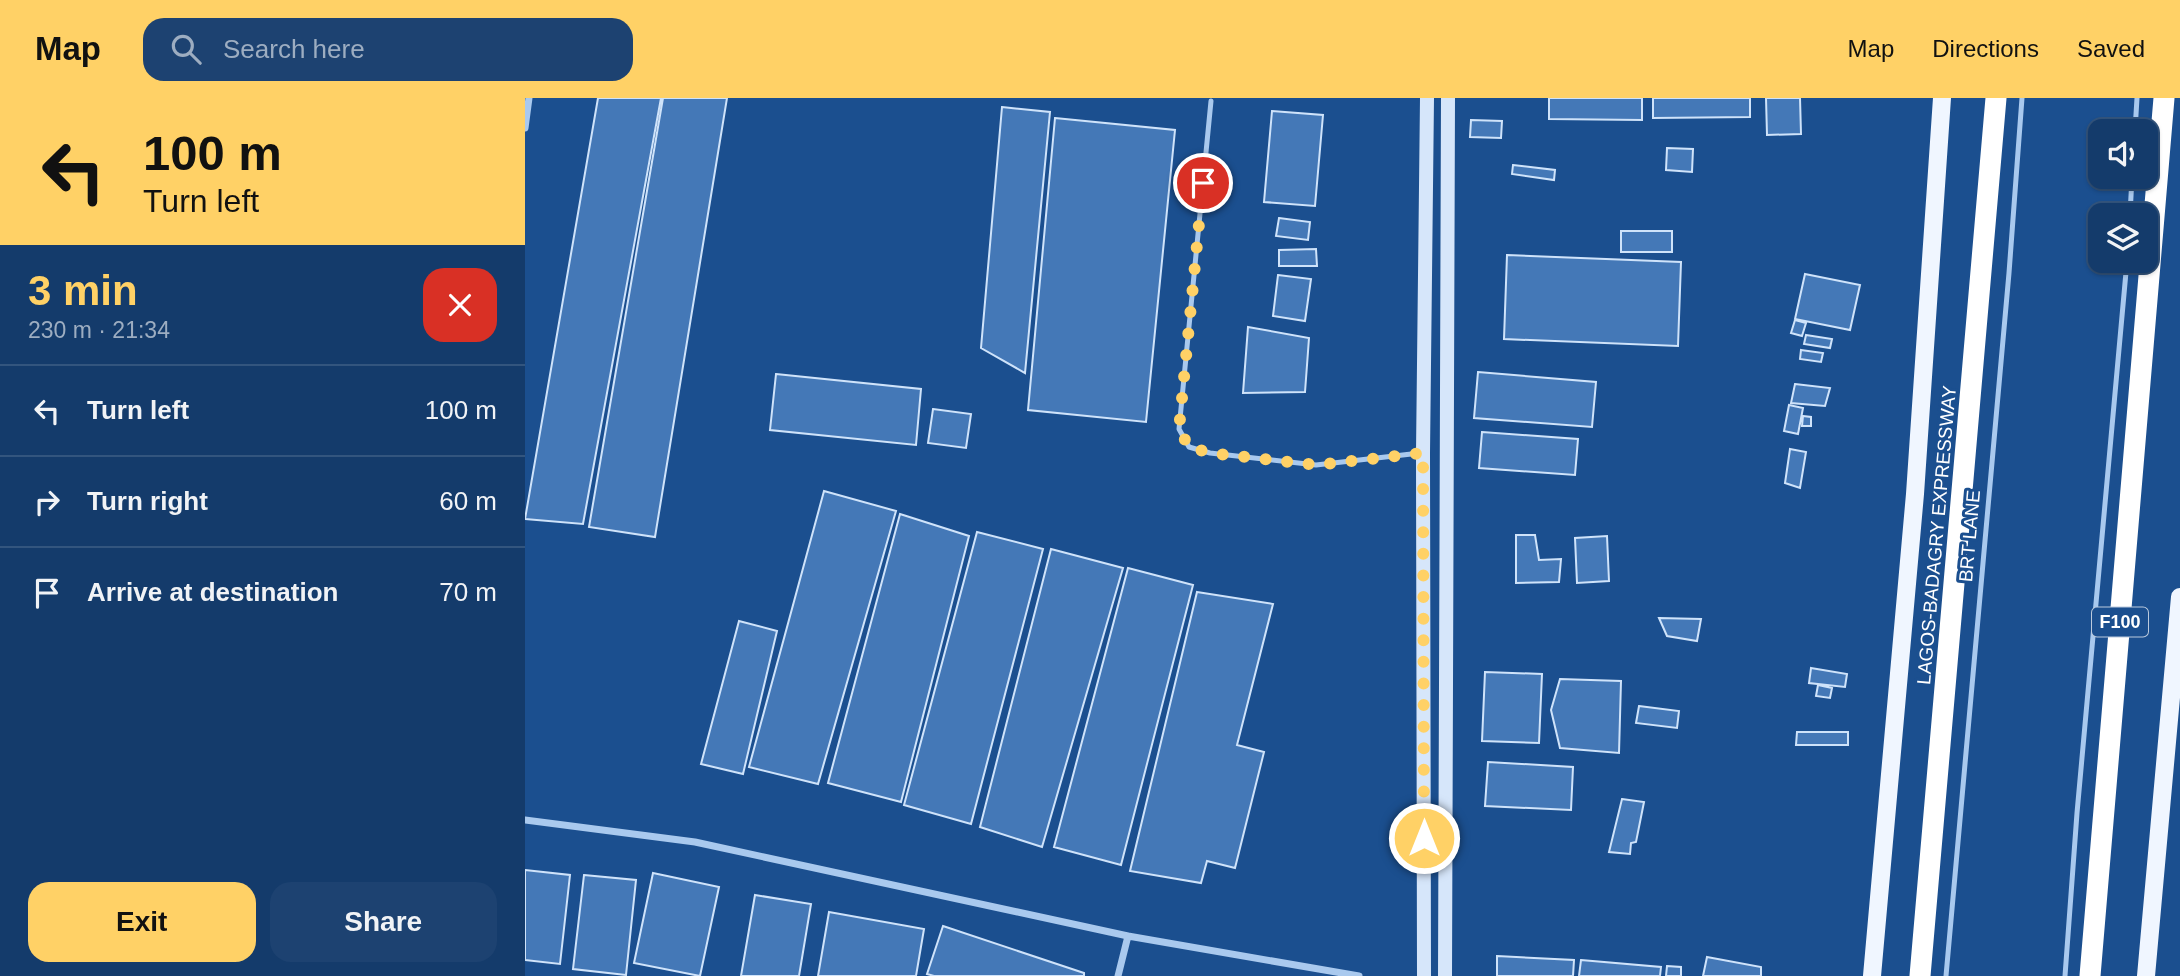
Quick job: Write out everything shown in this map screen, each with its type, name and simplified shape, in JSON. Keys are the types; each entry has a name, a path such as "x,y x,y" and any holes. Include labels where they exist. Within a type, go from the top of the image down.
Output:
{"highway":[{"name":"LAGOS-BADAGRY EXPRESSWAY","path":"1920,976 1996,98"},
{"name":"F100","path":"2090,976 2164,98"}],"main road":[{"path":"1424,976 1423,453 1427,98"},
{"path":"1445,976 1448,98"},
{"name":"LAGOS-BADAGRY EXPRESSWAY","path":"1872,976 1915,495 1942,98"},
{"path":"2146,976 2180,597"}],"street":[{"path":"525,128 529,98"},
{"path":"525,820 695,842 1128,936 1359,976"},
{"path":"1118,976 1128,936"}],"lane":[{"name":"BRT LANE","path":"1946,976 2022,98"},
{"path":"2136,119 2137,98"},
{"path":"1211,101 1179,429 1189,447 1210,453 1317,465 1423,453"},
{"path":"2065,976 2077,813 2126,273"}],"building":[{"path":"598,98 661,98 583,524 525,519"},
{"path":"663,98 727,98 655,537 589,527"},
{"path":"1549,98 1642,98 1642,120 1549,119"},
{"path":"1653,98 1750,98 1750,117 1653,118"},
{"path":"1766,98 1800,98 1801,134 1767,135"},
{"path":"1002,107 1050,112 1025,373 981,348"},
{"path":"1272,111 1323,115 1315,206 1264,202"},
{"path":"1055,118 1175,130 1146,422 1028,410"},
{"path":"1471,120 1502,121 1501,138 1470,137"},
{"path":"1667,148 1693,149 1692,172 1666,170"},
{"path":"1513,165 1555,170 1554,180 1512,174"},
{"path":"1279,218 1310,222 1308,240 1276,236"},
{"path":"1621,231 1672,231 1672,252 1621,252"},
{"path":"1316,249 1317,266 1279,266 1279,250"},
{"path":"1507,255 1681,262 1678,346 1504,339"},
{"path":"1805,274 1860,285 1850,330 1795,319"},
{"path":"1278,275 1311,279 1305,321 1273,316"},
{"path":"1795,320 1806,323 1802,336 1791,333"},
{"path":"1248,327 1309,338 1305,392 1243,393"},
{"path":"1806,335 1832,339 1830,348 1804,344"},
{"path":"1801,350 1823,353 1821,362 1800,359"},
{"path":"1478,372 1596,382 1592,427 1474,418"},
{"path":"776,374 921,389 916,445 770,430"},
{"path":"1795,384 1830,388 1825,406 1791,403"},
{"path":"1789,405 1803,408 1798,434 1784,431"},
{"path":"933,409 971,414 966,448 928,443"},
{"path":"1803,416 1811,417 1811,426 1802,426"},
{"path":"1482,432 1578,439 1575,475 1479,468"},
{"path":"1790,449 1806,452 1800,488 1785,483"},
{"path":"824,491 896,511 818,784 749,767"},
{"path":"900,514 969,536 901,802 828,783"},
{"path":"977,532 1043,549 971,824 904,805"},
{"path":"1516,535 1535,535 1539,560 1561,559 1559,582 1516,583"},
{"path":"1607,536 1609,581 1577,583 1575,538"},
{"path":"1051,549 1123,568 1042,847 980,827"},
{"path":"1128,568 1193,585 1121,865 1054,847"},
{"path":"1197,592 1273,604 1237,745 1264,752 1235,868 1207,861 1201,883 1130,871"},
{"path":"1659,618 1701,619 1697,641 1667,636"},
{"path":"739,621 777,631 743,774 701,764"},
{"path":"1811,668 1847,674 1845,687 1809,683"},
{"path":"1485,672 1542,674 1539,743 1482,741"},
{"path":"1560,679 1621,681 1619,753 1560,748 1551,710"},
{"path":"1818,685 1832,688 1830,698 1816,696"},
{"path":"1639,706 1679,711 1677,728 1636,723"},
{"path":"1797,732 1848,732 1848,745 1796,745"},
{"path":"1488,762 1573,767 1571,810 1485,806"},
{"path":"1622,799 1644,802 1636,842 1631,843 1630,854 1609,852"},
{"path":"525,870 570,875 560,964 525,960"},
{"path":"653,873 719,887 700,976 634,963"},
{"path":"584,875 636,880 626,975 573,969"},
{"path":"755,895 811,904 799,976 741,976"},
{"path":"829,912 924,929 916,976 818,976"},
{"path":"943,926 1084,973 1084,976 927,974"},
{"path":"1497,956 1574,960 1573,976 1497,976"},
{"path":"1707,957 1761,967 1761,976 1703,976"},
{"path":"1581,960 1661,967 1660,976 1579,976"},
{"path":"1667,966 1681,967 1681,976 1666,976"}],"route":[{"path":"1203,183 1179,429 1189,447 1210,453 1317,465 1423,453 1424,838"}]}
